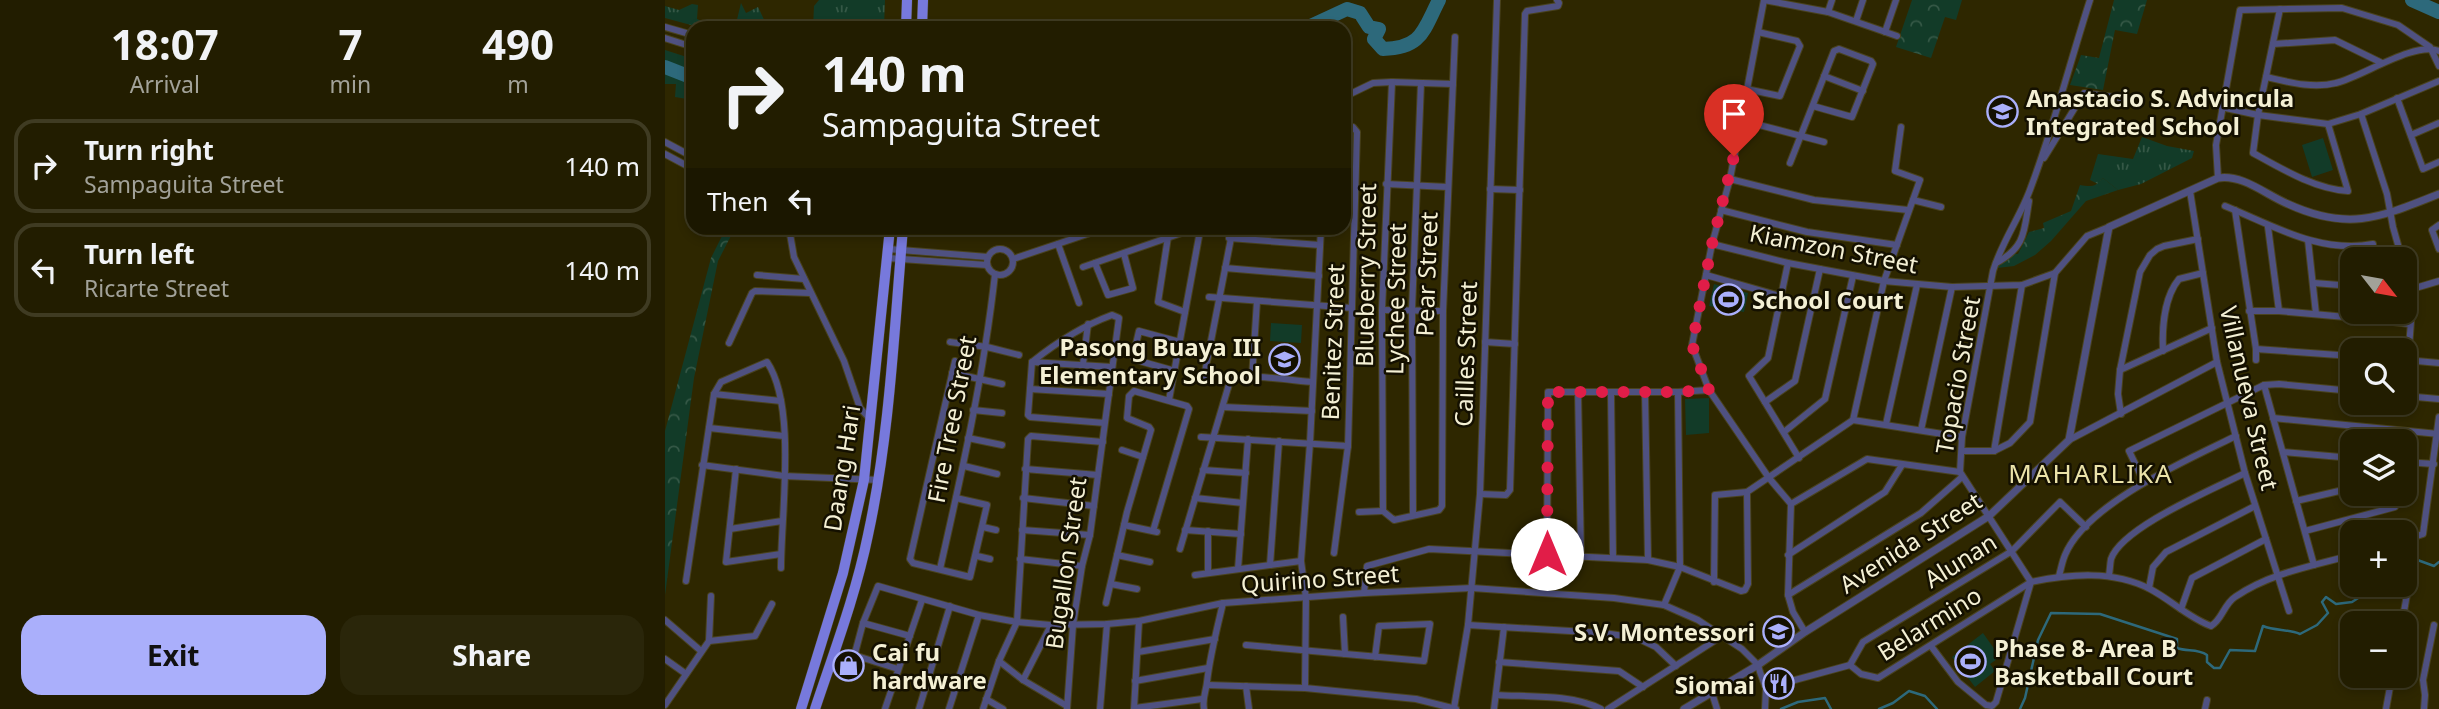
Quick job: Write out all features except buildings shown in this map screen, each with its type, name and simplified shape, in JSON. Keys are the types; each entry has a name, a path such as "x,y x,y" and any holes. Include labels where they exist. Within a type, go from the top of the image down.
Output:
{"main road":[{"path":"906,21 907,0"},
{"path":"922,21 923,0"},
{"name":"Daang Hari","path":"800,709 843,573 864,480 889,235"},
{"name":"Daang Hari","path":"815,709 868,538 879,480 895,349 902,235"}],"street":[{"name":"Cailles Street","path":"1455,708 1468,625 1480,494 1497,0"},
{"path":"1805,632 1793,612 1788,595 1791,504 1769,478 1709,390 1692,345 1712,244 1730,179 1764,0 1796,3 1897,36"},
{"path":"1828,12 1832,0"},
{"path":"1856,21 1863,0"},
{"path":"1885,32 1896,0"},
{"path":"1480,494 1506,495 1509,492 1525,14 1527,11 1558,6 1558,1"},
{"path":"1992,286 1996,263 2022,212 2035,177 2089,2"},
{"path":"2218,178 2216,145 2240,10 2342,8 2398,25 2439,51"},
{"path":"2280,9 2253,153 2291,174 2349,191 2328,124"},
{"path":"665,27 686,33"},
{"path":"1746,89 1780,96 1800,46 1797,41 1758,32"},
{"name":"Pear Street","path":"1413,515 1439,510 1443,506 1443,311 1455,37"},
{"path":"665,38 686,45"},
{"path":"2273,44 2335,40 2382,63"},
{"path":"2266,77 2301,85 2336,84 2382,63 2430,47"},
{"path":"2430,47 2439,66"},
{"path":"1790,163 1824,76 1837,49 1870,60 1873,64 1851,117 1813,106"},
{"path":"1824,76 1863,91"},
{"path":"2221,107 2328,124 2361,114 2439,81"},
{"name":"Blueberry Street","path":"1383,511 1382,310 1392,82"},
{"path":"1351,94 1373,83 1453,84"},
{"name":"Lychee Street","path":"1413,515 1412,310 1421,83"},
{"path":"1996,263 2015,250 2024,236 2029,202 2046,153 2079,98 2090,92 2121,98"},
{"path":"2397,99 2423,169 2439,162"},
{"path":"2361,114 2387,194 2399,247"},
{"path":"1740,120 1824,142"},
{"path":"2411,135 2439,123"},
{"name":"Benitez Street","path":"1334,553 1348,446 1357,132 1351,127"},
{"path":"1853,420 1884,281 1919,178 1894,170 1901,127"},
{"path":"665,142 686,153"},
{"path":"665,154 686,166"},
{"path":"2069,440 2109,227 2226,176 2288,204 2323,215 2356,220 2390,213 2439,194"},
{"path":"1730,179 1814,200 1908,211"},
{"path":"1387,184 1448,187"},
{"path":"1490,188 1520,190"},
{"name":"Villanueva Street","path":"2190,191 2217,362 2245,473 2289,611"},
{"path":"1913,200 1941,207"},
{"path":"2225,206 2268,227 2308,240 2357,247 2373,244"},
{"path":"1721,210 1807,232 1896,245"},
{"path":"2235,211 2256,360"},
{"path":"2439,225 2432,230 2439,249"},
{"name":"Topacio Street","path":"2031,582 1961,474 1962,437 1992,286 2022,285 2055,273 2087,236 2109,227"},
{"path":"2268,227 2279,311"},
{"path":"790,235 794,257 848,373 860,408 871,420"},
{"path":"1013,258 1084,235"},
{"path":"1083,267 1174,235"},
{"path":"1169,400 1196,235"},
{"path":"1203,382 1230,235"},
{"path":"1305,688 1305,598 1301,561 1321,235"},
{"path":"1168,237 1158,301 1185,312"},
{"path":"1229,238 1320,246"},
{"path":"2121,414 2118,394 2120,370 2144,262 2164,246 2198,239"},
{"path":"2308,240 2316,314"},
{"path":"1058,244 1079,303"},
{"name":"Kiamzon Street","path":"1712,244 1884,281 1952,287 1992,286"},
{"path":"1001,248 1011,253 1013,267 1007,274 995,274 987,261 995,249 1001,248"},
{"path":"887,253 987,261"},
{"path":"1095,263 1108,295 1133,288 1124,254"},
{"path":"1788,262 1767,361 1749,376 1799,458"},
{"path":"1225,268 1319,276"},
{"path":"1765,402 1795,382 1820,269"},
{"path":"1962,451 1994,451 2010,443 2030,422 2055,273"},
{"path":"2164,351 2163,336 2171,291 2179,279 2203,273"},
{"name":"Fire Tree Street","path":"940,569 964,466 987,347 995,274"},
{"path":"757,275 804,279"},
{"path":"1706,275 1780,296"},
{"path":"1784,432 1825,399 1853,276"},
{"path":"2417,288 2439,281"},
{"path":"2314,283 2340,285"},
{"path":"1886,424 1917,285"},
{"path":"1994,451 2022,285"},
{"path":"1921,430 1952,287"},
{"path":"729,343 755,291 810,293"},
{"path":"1209,297 1352,308"},
{"path":"1252,378 1257,301"},
{"path":"1382,310 1443,311"},
{"path":"2249,311 2340,314"},
{"name":"Bugallon Street","path":"1067,707 1073,625 1082,566 1090,535 1119,318 1112,315 1088,324"},
{"path":"1088,324 1059,341 1032,362 1028,415 1105,423"},
{"path":"1083,364 1088,324"},
{"path":"2408,338 2410,324"},
{"path":"2120,370 2212,328"},
{"path":"1175,371 1133,357 1139,331 1180,342"},
{"path":"950,342 1019,355"},
{"path":"1485,342 1515,344"},
{"path":"2256,349 2340,355"},
{"path":"955,361 910,559 913,563 970,577 977,556 986,504 956,498"},
{"path":"2417,361 2439,363"},
{"path":"686,581 714,394 721,382 767,362 781,401 784,436 781,568"},
{"path":"1032,362 1112,367"},
{"path":"2069,440 2217,362"},
{"path":"952,373 1002,384"},
{"path":"1180,549 1229,383 1234,378 1313,382"},
{"path":"2264,385 2314,565"},
{"path":"2144,482 2129,451 2264,385 2340,390"},
{"path":"1030,389 1109,394"},
{"path":"1547,554 1547,397 1550,391 1709,390"},
{"path":"1106,603 1124,525 1151,430 1126,418 1131,393 1134,391 1169,400 1189,409 1155,532 1124,525"},
{"path":"1578,391 1581,556"},
{"path":"1611,392 1613,558"},
{"path":"1645,392 1648,560"},
{"path":"1664,605 1680,567 1678,392"},
{"path":"714,394 781,401"},
{"path":"2417,397 2439,399"},
{"path":"1223,407 1312,411"},
{"path":"973,410 1002,413"},
{"path":"2417,538 2423,534 2439,417"},
{"path":"2273,418 2438,434"},
{"path":"1714,582 1714,498 1717,494 1747,492 1853,420 1962,437"},
{"path":"709,428 784,436"},
{"path":"983,709 999,661 1017,622 1028,439 1031,436 1103,442"},
{"path":"2060,576 2065,554 2085,527 2111,505 2144,482 2236,436"},
{"path":"1201,437 1348,446"},
{"path":"968,438 1002,445"},
{"path":"1238,569 1248,439"},
{"name":"Avenida Street","path":"1684,709 1758,665 1805,632 1989,516 2069,440"},
{"path":"1270,565 1279,441"},
{"path":"1122,450 1143,457"},
{"path":"2283,452 2340,457"},
{"path":"1791,504 1867,459 1961,474"},
{"path":"2417,462 2434,464"},
{"path":"702,465 784,476 879,480"},
{"path":"1788,555 1885,492 1902,465"},
{"path":"964,466 997,474"},
{"path":"1025,469 1098,475"},
{"path":"736,470 726,562 781,554"},
{"path":"1203,470 1246,473"},
{"path":"2109,575 2111,559 2116,551 2140,527 2245,473"},
{"path":"1788,595 1921,513 1961,474"},
{"path":"2296,501 2340,491"},
{"path":"1364,593 1366,568 1369,564 1429,549 1648,560 1680,567 1741,592 1748,584 1747,492"},
{"path":"1023,498 1094,506"},
{"path":"1195,498 1243,503"},
{"name":"Alunan","path":"1850,665 1863,642 2012,551 2060,502 2085,527"},
{"path":"2149,588 2154,567 2166,552 2255,506"},
{"path":"2305,531 2395,506"},
{"path":"1359,512 1383,511 1394,520 1413,515"},
{"path":"730,529 782,521"},
{"path":"983,527 996,530"},
{"path":"1021,530 1090,535"},
{"path":"1185,530 1241,534"},
{"path":"1208,531 1208,573"},
{"path":"2181,609 2192,578 2266,539"},
{"path":"1117,555 1150,562"},
{"path":"977,556 990,559"},
{"path":"1931,646 1958,682 1986,705 1991,706 1996,702 2031,582 2060,576 2109,575 2149,588 2211,626 2216,624 2231,600 2277,575 2340,558"},
{"path":"1020,559 1082,566"},
{"path":"1195,575 1301,561"},
{"name":"Belarmino","path":"1766,688 1850,665 1861,674 1878,678 2031,582"},
{"path":"1111,584 1137,589"},
{"name":"Quirino Street","path":"863,623 875,590 880,586 979,614 1017,622 1051,625 1139,621 1223,603 1472,588 1614,598 1664,605 1699,620 1742,649 1758,665"},
{"path":"665,705 709,641 711,596"},
{"path":"885,709 922,600"},
{"path":"1204,709 1202,699 1223,603"},
{"path":"709,641 755,636 772,604"},
{"path":"919,709 950,606"},
{"path":"949,709 979,614"},
{"path":"1343,617 1345,654"},
{"path":"665,620 701,651"},
{"path":"1139,621 1135,709 1202,699"},
{"path":"898,669 856,655 863,623 910,636"},
{"path":"1100,709 1107,624"},
{"path":"1246,645 1423,662 1429,624 1379,626 1375,657"},
{"path":"1023,680 1051,625"},
{"path":"1468,625 1604,633 1637,638 1655,648 1676,666"},
{"path":"2424,709 2423,681 2434,625"},
{"path":"1494,709 1504,627"},
{"path":"1608,709 1722,636"},
{"path":"1137,652 1215,639"},
{"path":"665,659 686,674"},
{"path":"999,661 1023,680 1067,707"},
{"path":"1499,662 1619,671 1643,687"},
{"path":"1758,665 1766,688 1765,709"},
{"path":"1135,681 1208,668"},
{"path":"1207,685 1305,688 1416,699 1455,708"},
{"path":"1246,686 1249,709"},
{"path":"2386,709 2390,688"},
{"path":"1712,693 1717,709"},
{"path":"1496,695 1555,699 1591,704 1601,709"},
{"path":"986,699 1003,709"},
{"path":"1413,709 1416,699"},
{"path":"2205,709 2207,700"}],"green space":[{"path":"819,0 885,0 884,21 813,21 814,6"},
{"path":"1912,0 1962,0 1956,20 1945,17 1931,58 1896,47"},
{"path":"2114,0 2147,0 2137,34 2115,30 2103,90 2070,85 2081,55 2099,58"},
{"path":"741,3 746,13 758,7 765,21 737,21"},
{"path":"692,4 698,5 697,19 702,21 686,21 686,24 665,18 665,6 679,10"},
{"path":"665,50 686,57 686,99 675,97 676,84 665,84"},
{"path":"2142,137 2167,146 2194,151 2192,158 2141,184 2118,190 2103,178 2098,184 2090,180 2098,154 2133,159"},
{"path":"2323,138 2333,170 2312,177 2302,145"},
{"path":"2103,178 2118,190 2086,201 2035,255 2014,266 1997,268 2005,253 2018,254 2029,232 2044,228 2043,223 2071,211 2080,185 2093,186"},
{"path":"722,235 731,235 718,261 694,378 665,595 665,431 711,258"},
{"name":"School Court","path":"1714,284 1748,293 1744,312 1709,306"},
{"path":"1271,323 1302,325 1301,343 1270,341"},
{"path":"1709,398 1709,433 1686,435 1685,399"},
{"name":"Phase 8- Area B Basketball Court","path":"1983,633 2000,657 1990,664 1995,671 1975,687 1952,657"}],"waterway":[{"path":"1321,21 1347,9 1360,13 1369,27 1379,29 1374,39 1383,49 1396,48 1420,36 1439,0"},
{"path":"2412,0 2439,12"},
{"path":"665,67 686,75"},
{"path":"2417,560 2434,566 2439,562"},
{"path":"2020,709 2038,640 2051,613 2100,614 2177,639 2177,648 2203,653 2207,655 2207,662 2214,668 2220,668 2230,650 2255,651 2263,626 2300,634 2317,625 2328,613 2322,602 2326,597 2336,604 2352,602 2360,597"},
{"path":"1879,709 1909,691 1925,696 1937,709"},
{"path":"1781,709 1798,702 1825,698 1831,709"}],"place":[{"name":"Anastacio S. Advincula Integrated School","path":"2003,111"},
{"name":"School Court","path":"1729,299"},
{"name":"Pasong Buaya III Elementary School","path":"1284,360"},
{"name":"S.V. Montessori","path":"1778,631"},
{"name":"Phase 8- Area B Basketball Court","path":"1971,661"},
{"name":"Cai fu hardware","path":"849,665"},
{"name":"Siomai","path":"1778,684"}],"district":[{"name":"MAHARLIKA","path":"2091,473"}],"route":[{"path":"1547,554 1548,392 1709,390 1692,345 1712,244 1734,156"}]}
